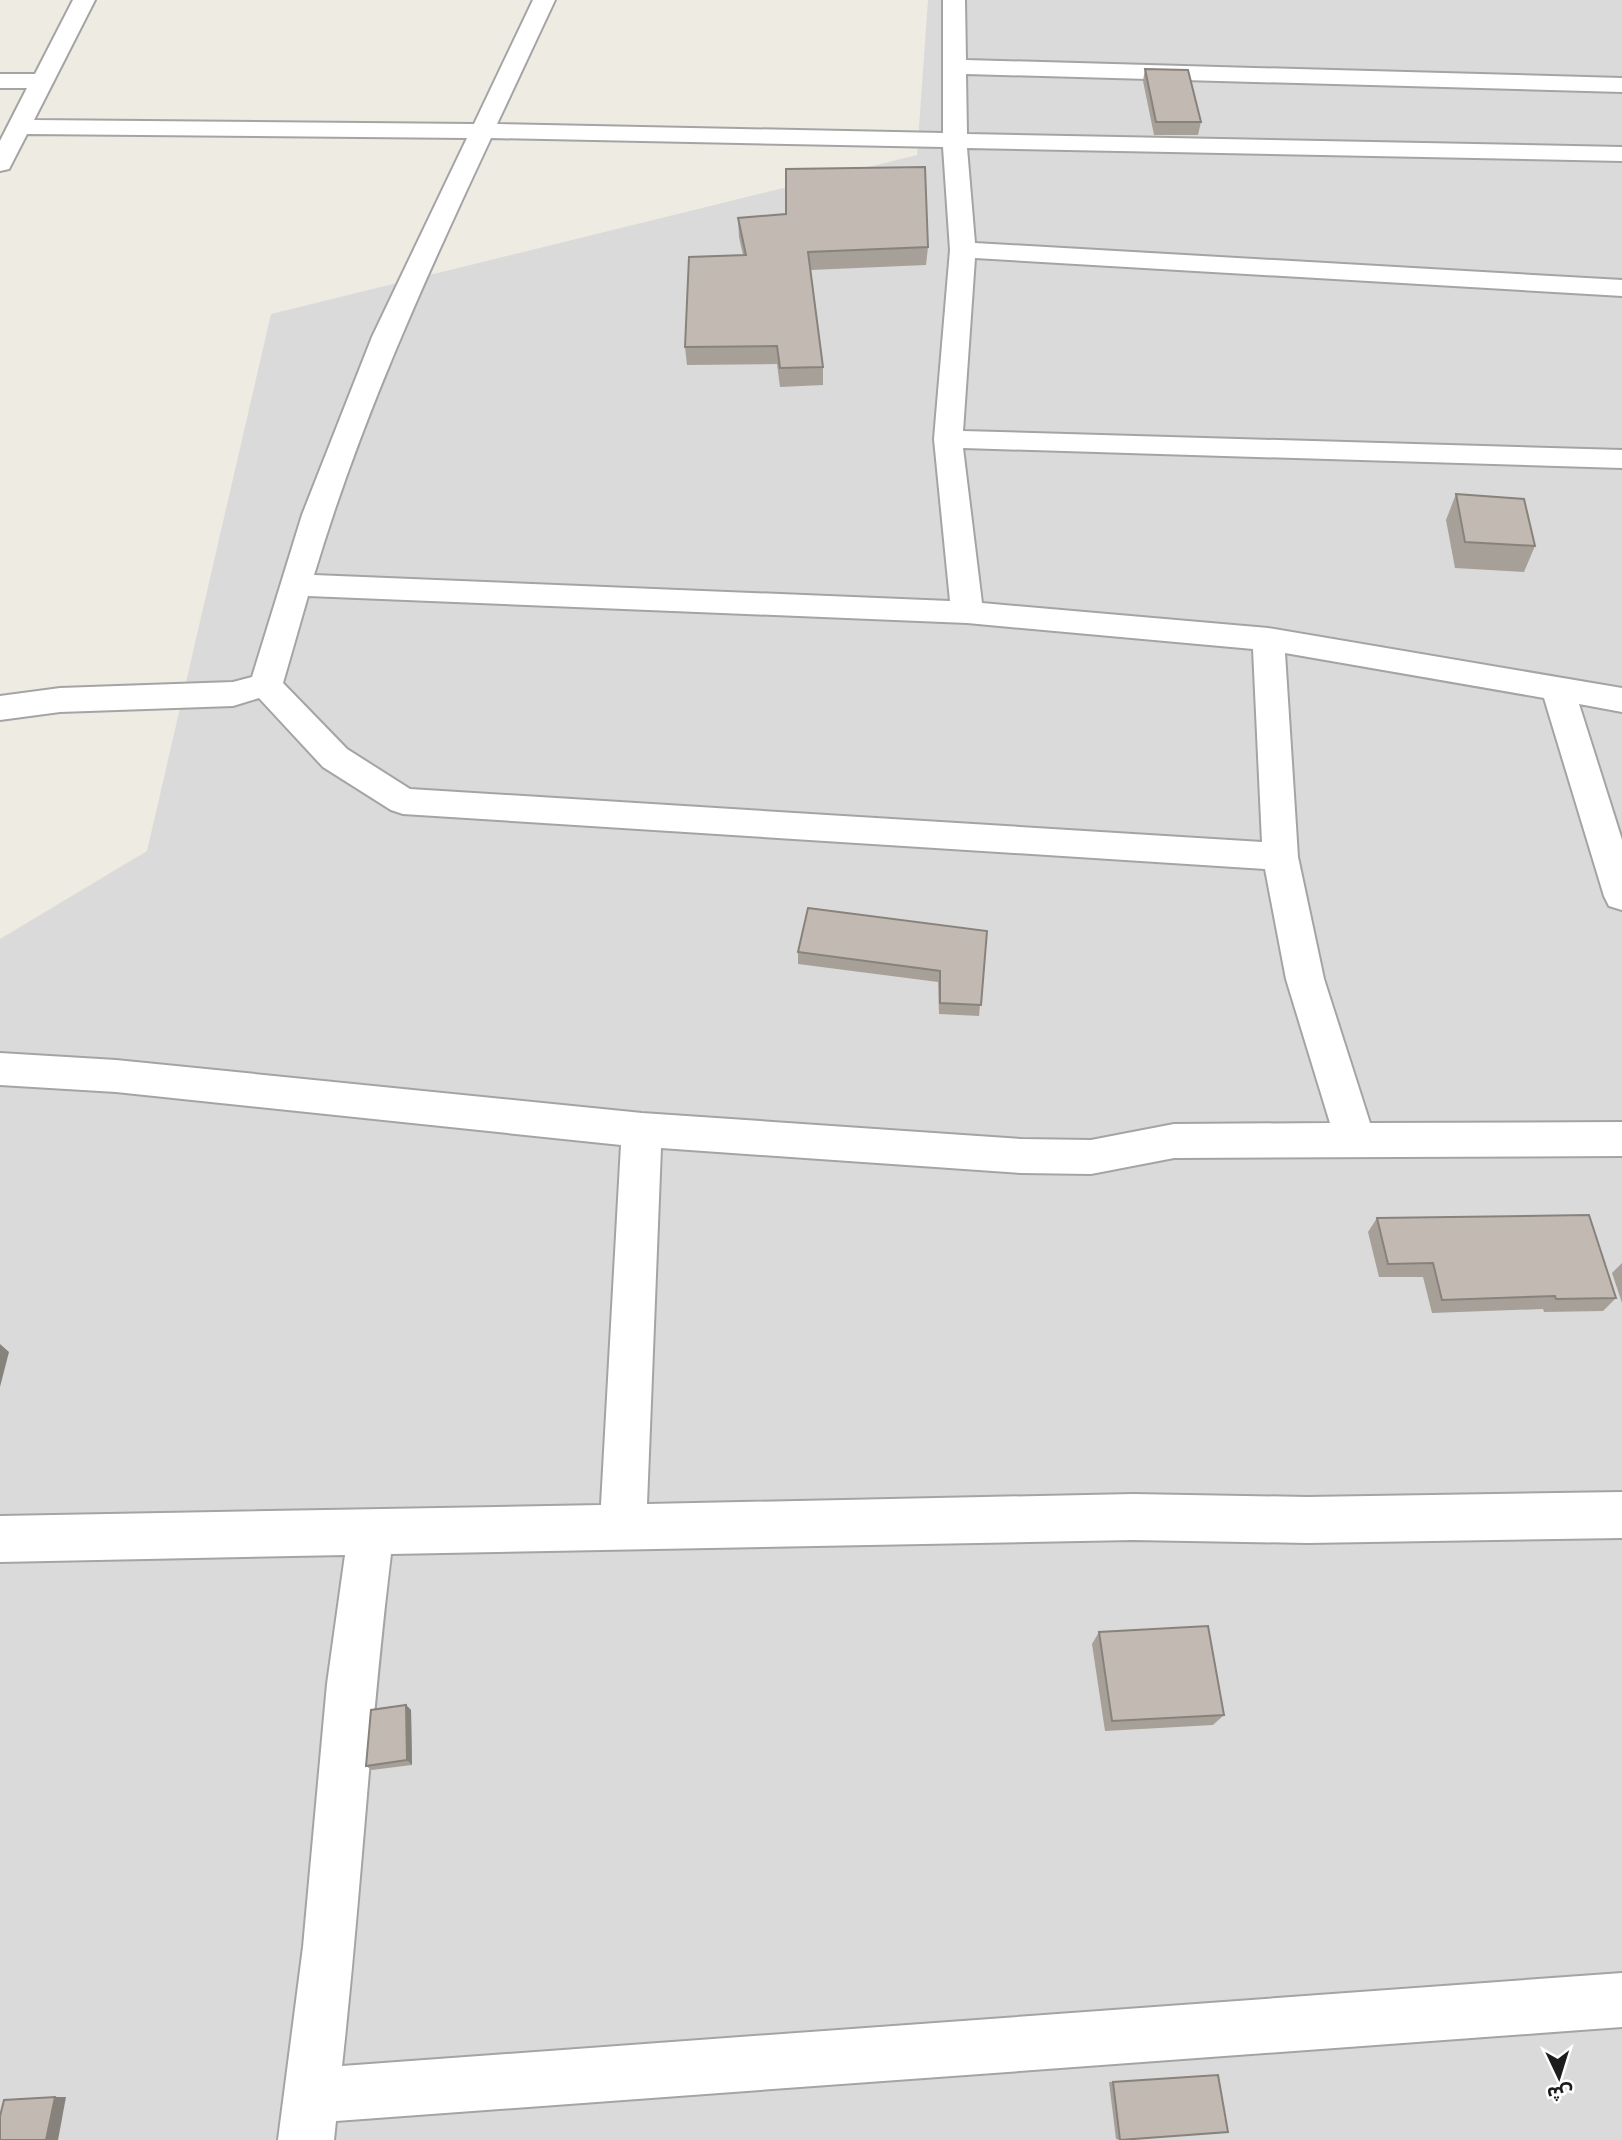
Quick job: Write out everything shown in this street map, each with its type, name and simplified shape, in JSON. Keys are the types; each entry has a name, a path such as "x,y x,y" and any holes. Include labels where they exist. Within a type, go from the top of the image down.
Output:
{"street":[{"path":"0,164 85,0"},
{"path":"266,685 317,515 385,337 485,131 544,0"},
{"path":"954,0 955,143 963,250 948,439 967,612"},
{"path":"956,67 1622,85"},
{"path":"0,81 44,81"},
{"path":"21,127 485,131 955,143 1622,154"},
{"path":"963,250 1329,268 1622,288"},
{"path":"948,439 1622,459"},
{"path":"295,585 629,596 967,612 1268,639 1622,700"},
{"path":"1268,639 1280,857 1305,979 1355,1139"},
{"path":"0,708 60,700 233,694 266,685"},
{"path":"266,685 335,758 403,801 1280,857"},
{"path":"1557,687 1622,896"},
{"path":"0,1069 116,1076 642,1130 1021,1156 1091,1157 1174,1142 1622,1139"},
{"path":"623,1527 642,1130"},
{"path":"0,1539 1133,1517 1307,1520 1622,1515"},
{"path":"371,1532 351,1684 329,1947 310,2118 1227,2031 1622,2000"}],"shaded area":[{"path":"928,0 1622,0 1622,2140 0,2140 0,939 147,851 271,314 917,155"}],"building":[{"path":"1145,69 1188,70 1201,122 1156,122"},
{"path":"925,167 928,247 808,252 823,367 780,368 777,346 685,347 689,257 746,255 738,218 786,214 786,169"},
{"path":"1456,494 1524,499 1535,546 1465,542"},
{"path":"808,908 987,931 981,1005 940,1003 940,971 798,952"},
{"path":"1589,1215 1616,1298 1556,1299 1555,1296 1442,1300 1433,1263 1388,1264 1377,1218"},
{"path":"1208,1626 1224,1715 1112,1721 1099,1632"},
{"path":"406,1705 407,1760 366,1766 371,1710"},
{"path":"1218,2075 1228,2132 1120,2140 1113,2082"},
{"path":"55,2097 46,2140 0,2140 0,2116 4,2100"}]}
